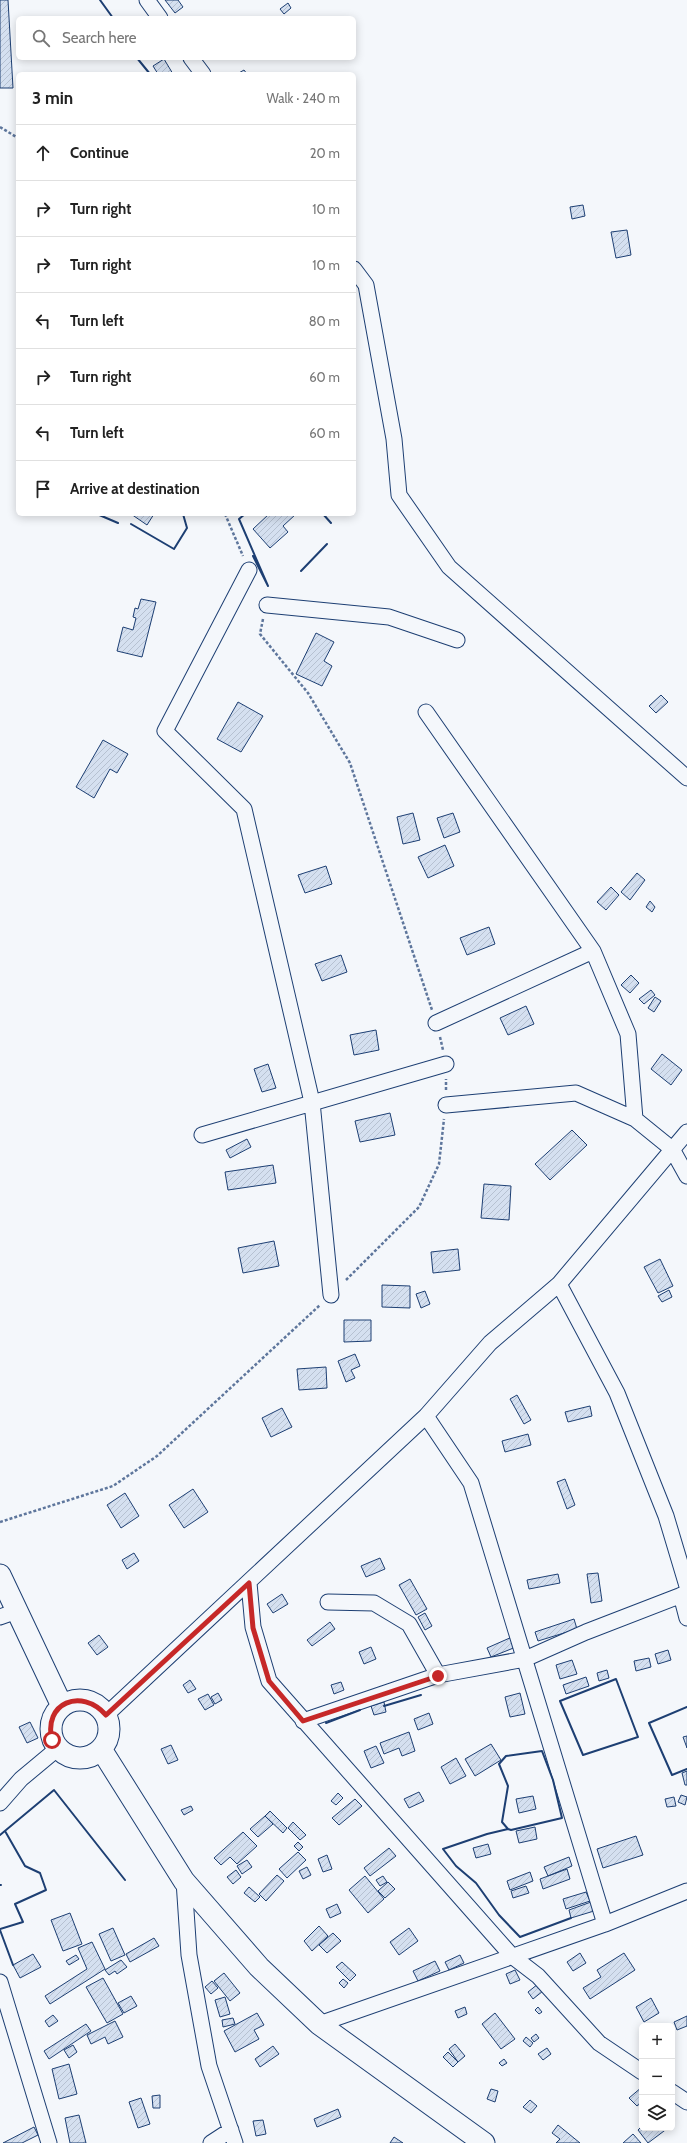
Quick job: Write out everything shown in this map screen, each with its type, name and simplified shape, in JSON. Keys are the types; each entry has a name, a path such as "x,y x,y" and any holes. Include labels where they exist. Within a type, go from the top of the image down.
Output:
{"main road":[{"path":"0,1575 9,1614 62,1706"},
{"path":"74,1700 86,1701 98,1706 106,1715 109,1737 102,1749 88,1758 80,1759 65,1755 58,1749 52,1740 50,1731 51,1721 62,1706 74,1700"},
{"path":"102,1749 184,1881 259,1967 319,2024 484,2143"}],"street":[{"path":"147,0 159,16"},
{"path":"192,60 201,72"},
{"path":"356,272 366,285 394,439 399,495 449,567 687,778"},
{"path":"249,570 165,731 244,809 312,1102 331,1295"},
{"path":"266,604 389,617 457,640"},
{"path":"426,712 593,951 628,1034 634,1120"},
{"path":"436,1023 593,951"},
{"path":"202,1135 446,1064"},
{"path":"446,1105 576,1093 634,1120 672,1149 687,1176"},
{"path":"106,1715 426,1416 490,1343 559,1284 687,1132"},
{"path":"559,1284 617,1393 666,1516 685,1592 687,1618"},
{"path":"426,1416 471,1483 605,1924"},
{"path":"249,1583 253,1628 269,1681 512,1956 538,1976 599,2044 639,2070"},
{"path":"303,1721 438,1676 525,1658 685,1592"},
{"path":"328,1602 374,1604 409,1624 438,1676"},
{"path":"0,1803 21,1779 58,1749"},
{"path":"184,1881 189,1955 208,2058 233,2137 211,2143"},
{"path":"319,2024 605,1924 687,1891"},
{"path":"0,1982 49,2143"},
{"path":"675,2094 687,2102"}],"path":[{"path":"0,127 16,137"}],"building":[{"path":"0,0 8,0 13,88 0,88"},
{"path":"165,0 178,0 183,7 175,13"},
{"path":"288,3 291,8 284,14 280,9"},
{"path":"165,60 172,72 157,72 153,66"},
{"path":"583,205 585,216 572,219 570,207"},
{"path":"627,230 631,255 616,258 611,232"},
{"path":"134,516 153,516 147,525"},
{"path":"267,516 294,516 283,526 288,532 270,548 253,529"},
{"path":"141,599 156,602 142,657 117,651 123,627 133,630 136,618 133,617 135,608 138,609"},
{"path":"316,633 334,642 324,661 332,666 322,686 296,674"},
{"path":"661,695 668,702 656,713 649,706"},
{"path":"238,702 263,716 241,752 217,739"},
{"path":"103,740 128,754 117,773 110,769 94,798 76,787"},
{"path":"413,813 420,840 403,844 397,817"},
{"path":"453,813 460,832 444,838 437,818"},
{"path":"445,845 454,866 428,878 418,857"},
{"path":"326,866 332,884 305,893 298,875"},
{"path":"637,873 645,880 630,900 621,892"},
{"path":"611,887 619,895 606,910 597,902"},
{"path":"650,901 655,907 652,912 646,907"},
{"path":"489,927 495,944 467,955 460,938"},
{"path":"341,955 347,972 322,981 315,964"},
{"path":"631,975 639,983 630,993 621,985"},
{"path":"651,990 655,995 644,1004 639,999"},
{"path":"655,997 661,1001 654,1012 648,1008"},
{"path":"526,1006 534,1024 508,1035 500,1018"},
{"path":"376,1030 379,1050 354,1055 350,1035"},
{"path":"662,1054 682,1070 671,1085 651,1069"},
{"path":"268,1064 276,1088 262,1092 254,1069"},
{"path":"390,1113 395,1135 360,1142 355,1121"},
{"path":"572,1130 587,1145 550,1180 535,1164"},
{"path":"247,1139 251,1147 230,1158 226,1150"},
{"path":"273,1165 276,1183 228,1190 225,1172"},
{"path":"484,1184 511,1186 509,1220 481,1218"},
{"path":"274,1241 279,1266 243,1273 238,1248"},
{"path":"458,1249 460,1270 433,1273 431,1252"},
{"path":"660,1259 673,1286 658,1293 644,1267"},
{"path":"382,1285 410,1286 410,1308 382,1307"},
{"path":"669,1290 672,1297 662,1302 658,1296"},
{"path":"425,1291 430,1304 421,1308 416,1294"},
{"path":"344,1320 371,1320 371,1341 344,1342"},
{"path":"355,1354 360,1366 351,1370 355,1378 346,1382 338,1361"},
{"path":"326,1367 327,1388 299,1390 297,1369"},
{"path":"517,1395 531,1420 524,1424 510,1399"},
{"path":"590,1406 592,1416 568,1422 565,1412"},
{"path":"282,1408 292,1427 271,1437 262,1418"},
{"path":"528,1434 531,1445 505,1452 502,1441"},
{"path":"565,1479 575,1505 567,1509 557,1482"},
{"path":"193,1489 208,1512 184,1528 169,1505"},
{"path":"125,1493 139,1516 121,1528 107,1505"},
{"path":"134,1553 139,1561 127,1569 122,1560"},
{"path":"380,1558 385,1569 366,1577 361,1566"},
{"path":"598,1573 602,1601 591,1603 587,1574"},
{"path":"558,1574 560,1583 529,1589 527,1580"},
{"path":"410,1579 427,1609 416,1615 399,1585"},
{"path":"282,1594 288,1604 273,1613 267,1604"},
{"path":"425,1613 432,1626 425,1630 418,1617"},
{"path":"574,1619 577,1629 538,1641 535,1632"},
{"path":"330,1622 335,1629 312,1646 307,1640"},
{"path":"99,1635 108,1647 97,1655 88,1643"},
{"path":"512,1637 516,1647 491,1657 487,1648"},
{"path":"371,1647 376,1659 364,1664 359,1652"},
{"path":"668,1650 671,1660 658,1664 655,1654"},
{"path":"649,1658 651,1667 636,1671 634,1661"},
{"path":"572,1660 577,1674 560,1679 556,1665"},
{"path":"607,1670 609,1678 599,1681 597,1673"},
{"path":"586,1677 589,1686 566,1694 563,1685"},
{"path":"190,1680 196,1689 188,1693 183,1685"},
{"path":"341,1682 344,1690 334,1694 331,1685"},
{"path":"218,1693 222,1700 215,1704 211,1697"},
{"path":"520,1693 525,1714 510,1717 505,1697"},
{"path":"208,1694 214,1705 205,1710 198,1699"},
{"path":"384,1702 386,1712 374,1715 371,1706"},
{"path":"429,1713 433,1724 418,1730 414,1719"},
{"path":"30,1722 38,1738 27,1743 19,1727"},
{"path":"409,1732 415,1751 402,1756 399,1748 384,1754 380,1743"},
{"path":"687,1736 687,1748 683,1737"},
{"path":"491,1744 501,1760 475,1776 465,1759"},
{"path":"171,1745 178,1760 168,1764 161,1749"},
{"path":"376,1746 384,1763 371,1768 364,1751"},
{"path":"456,1758 466,1776 450,1784 441,1767"},
{"path":"687,1771 687,1785 685,1785 682,1773"},
{"path":"419,1792 424,1801 409,1808 404,1799"},
{"path":"338,1793 343,1798 336,1805 331,1801"},
{"path":"681,1795 687,1797 685,1805 678,1802"},
{"path":"533,1796 536,1809 519,1813 516,1799"},
{"path":"674,1797 676,1806 667,1807 665,1799"},
{"path":"355,1799 362,1806 339,1825 332,1818"},
{"path":"191,1806 193,1810 184,1815 181,1810"},
{"path":"270,1811 287,1828 283,1833 265,1816"},
{"path":"265,1816 273,1824 258,1837 250,1829"},
{"path":"293,1822 306,1835 300,1840 288,1828"},
{"path":"535,1827 537,1839 519,1843 516,1831"},
{"path":"243,1832 257,1846 237,1864 230,1857 221,1865 214,1858"},
{"path":"636,1836 643,1855 603,1868 597,1849"},
{"path":"298,1842 303,1847 299,1851 294,1846"},
{"path":"488,1844 491,1854 476,1858 473,1848"},
{"path":"389,1848 396,1856 370,1876 364,1868"},
{"path":"298,1852 306,1860 287,1878 279,1869"},
{"path":"327,1855 332,1869 323,1872 318,1859"},
{"path":"569,1857 572,1866 548,1876 544,1867"},
{"path":"247,1860 252,1867 242,1874 237,1866"},
{"path":"307,1867 311,1875 303,1879 299,1871"},
{"path":"567,1869 570,1879 543,1889 540,1879"},
{"path":"236,1870 241,1877 233,1884 227,1877"},
{"path":"530,1872 533,1881 510,1890 507,1881"},
{"path":"277,1875 284,1881 266,1901 259,1894"},
{"path":"365,1876 384,1899 368,1913 349,1890"},
{"path":"383,1876 387,1882 380,1886 376,1880"},
{"path":"388,1882 395,1889 385,1898 378,1891"},
{"path":"526,1886 529,1893 513,1898 511,1891"},
{"path":"249,1887 260,1897 255,1902 244,1893"},
{"path":"586,1892 590,1901 566,1909 563,1899"},
{"path":"591,1902 594,1911 571,1918 569,1910"},
{"path":"337,1904 341,1913 330,1918 326,1909"},
{"path":"70,1913 82,1944 63,1951 51,1920"},
{"path":"319,1926 328,1936 312,1951 304,1941"},
{"path":"113,1928 125,1955 111,1961 99,1934"},
{"path":"409,1928 418,1941 399,1955 390,1942"},
{"path":"333,1933 341,1941 327,1953 319,1945"},
{"path":"154,1938 159,1946 130,1962 126,1954"},
{"path":"92,1942 105,1969 50,2004 45,1996 87,1969 78,1948"},
{"path":"580,1953 586,1963 573,1971 567,1962"},
{"path":"624,1953 635,1970 590,1999 583,1988 601,1977 597,1970"},
{"path":"33,1954 41,1967 20,1978 13,1965"},
{"path":"76,1955 79,1959 69,1965 66,1961"},
{"path":"460,1955 464,1963 449,1970 445,1962"},
{"path":"121,1960 127,1967 117,1974 115,1971 109,1975 105,1970"},
{"path":"435,1961 440,1971 418,1981 413,1971"},
{"path":"342,1962 356,1975 350,1981 336,1967"},
{"path":"515,1970 520,1980 510,1984 506,1974"},
{"path":"224,1973 240,1993 230,2001 214,1981"},
{"path":"103,1978 123,2014 107,2023 86,1987"},
{"path":"343,1979 348,1983 344,1988 339,1983"},
{"path":"212,1981 218,1988 211,1994 205,1987"},
{"path":"538,1984 543,1991 533,1999 528,1992"},
{"path":"131,1996 137,2006 124,2013 118,2003"},
{"path":"225,1997 230,2014 220,2017 215,2000"},
{"path":"651,1998 659,2013 644,2022 636,2007"},
{"path":"465,2007 467,2014 458,2018 455,2011"},
{"path":"538,2007 542,2012 539,2014 535,2010"},
{"path":"257,2013 264,2025 254,2030 259,2039 235,2052 224,2031"},
{"path":"495,2013 515,2039 501,2049 482,2024"},
{"path":"53,2015 58,2021 49,2027 45,2021"},
{"path":"687,2016 687,2026 677,2030 674,2022"},
{"path":"233,2018 235,2024 223,2027 222,2020"},
{"path":"115,2021 123,2037 108,2044 105,2037 91,2044 87,2035"},
{"path":"86,2024 91,2031 49,2059 44,2051"},
{"path":"536,2034 539,2038 534,2042 531,2038"},
{"path":"526,2037 533,2043 530,2047 523,2041"},
{"path":"455,2044 465,2056 458,2062 449,2049"},
{"path":"73,2045 77,2052 69,2058 64,2050"},
{"path":"273,2046 279,2054 260,2067 255,2059"},
{"path":"547,2048 551,2054 543,2060 538,2054"},
{"path":"448,2052 458,2062 453,2067 443,2057"},
{"path":"504,2059 507,2063 502,2066 499,2063"},
{"path":"69,2064 77,2094 59,2099 52,2069"},
{"path":"491,2089 498,2091 495,2102 487,2099"},
{"path":"639,2090 639,2104 637,2106 629,2098"},
{"path":"160,2095 160,2108 153,2108 152,2096"},
{"path":"141,2098 150,2124 138,2128 129,2102"},
{"path":"530,2100 537,2106 531,2113 523,2107"},
{"path":"338,2109 341,2117 317,2127 314,2119"},
{"path":"79,2115 86,2143 70,2143 65,2118"},
{"path":"263,2120 266,2134 256,2136 253,2121"},
{"path":"558,2125 580,2143 556,2143 560,2139 552,2133"},
{"path":"34,2127 38,2135 22,2143 3,2143"},
{"path":"639,2129 639,2131 664,2131 648,2143 638,2130"},
{"path":"633,2134 641,2143 623,2143"},
{"path":"394,2137 403,2143 390,2143"}],"wall":[{"path":"100,0 112,16"},
{"path":"139,60 148,72"},
{"path":"102,516 118,523"},
{"path":"131,524 174,549 187,528 184,516"},
{"path":"243,516 239,519 268,586 253,556"},
{"path":"325,516 331,523"},
{"path":"301,571 327,544"},
{"path":"616,1679 638,1737 583,1755 560,1701 616,1679"},
{"path":"384,1706 421,1695"},
{"path":"687,1707 649,1723 672,1775 687,1769"},
{"path":"326,1723 360,1710"},
{"path":"542,1751 553,1780 562,1818 511,1830 508,1829 502,1822 508,1786 499,1764 506,1756 542,1751"},
{"path":"0,1835 54,1790 125,1880"},
{"path":"508,1829 487,1834 443,1849 456,1866 476,1883 499,1915 520,1937 571,1918"},
{"path":"0,1929 23,1922 15,1904 46,1890 40,1873 25,1866 5,1831"},
{"path":"0,1930 13,1965"}],"route":[{"path":"52,1740 50,1731 51,1721 62,1706 74,1700 86,1701 98,1706 106,1715 249,1583 253,1628 269,1681 303,1721 438,1676"}]}
